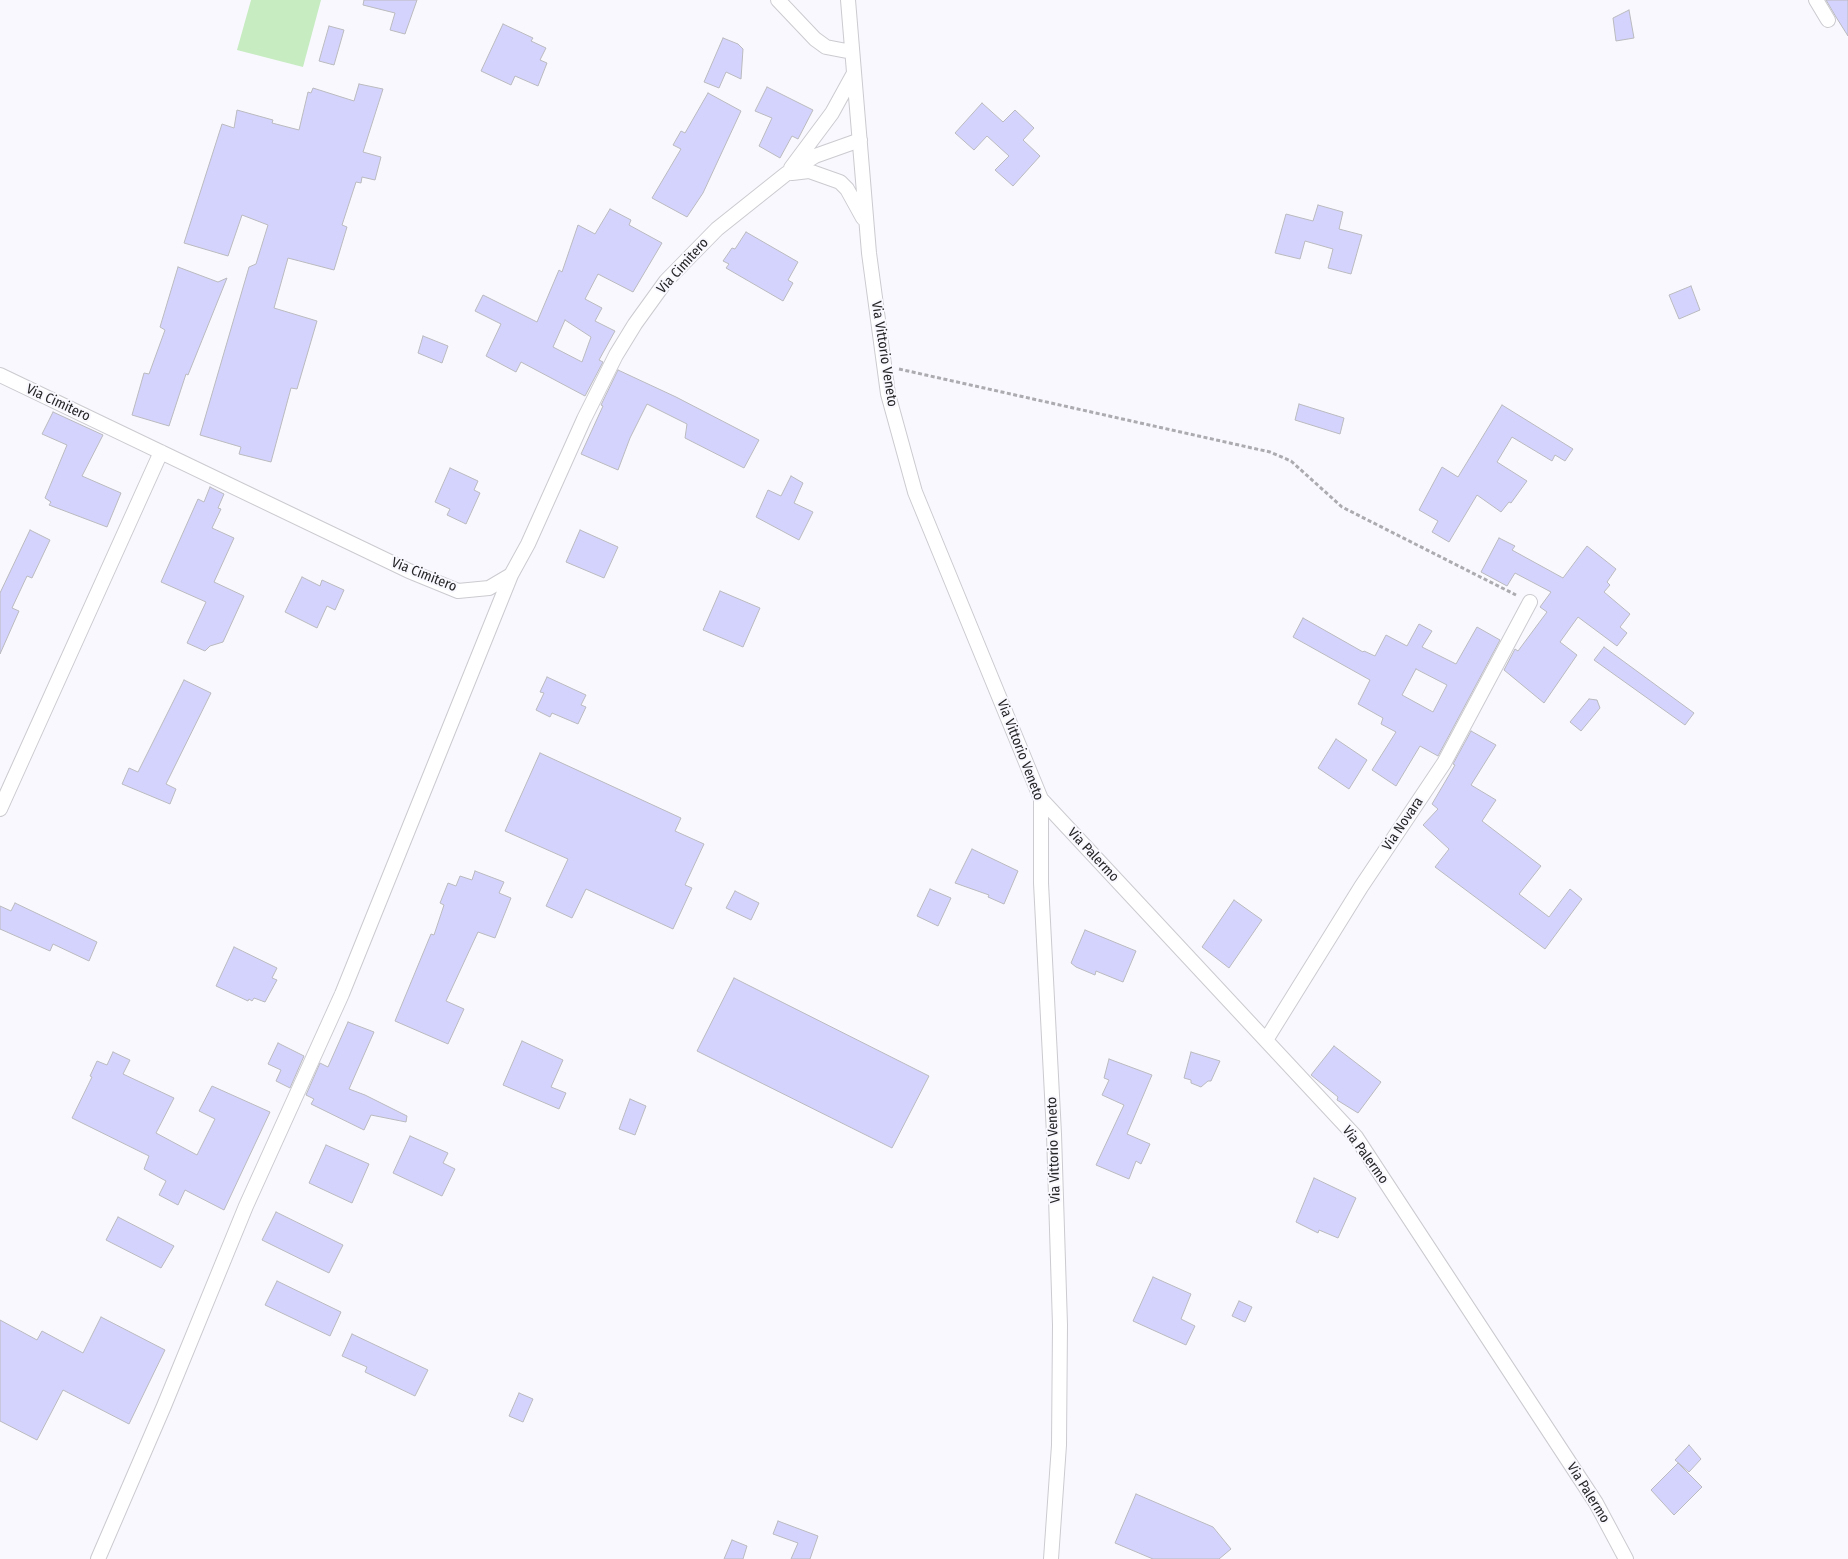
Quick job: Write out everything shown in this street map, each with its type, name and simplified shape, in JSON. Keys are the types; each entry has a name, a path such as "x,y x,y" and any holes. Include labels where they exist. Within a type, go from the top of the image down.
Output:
{"street":[{"path":"778,0 815,39 826,47 852,52"},
{"name":"Via Vittorio Veneto","path":"848,0 866,224 888,394 915,492 1041,799 1041,883 1054,1134 1060,1325 1059,1445 1051,1559"},
{"path":"1816,0 1828,20"},
{"name":"Via Cimitero","path":"786,174 832,113 854,72"},
{"name":"Via Cimitero","path":"0,375 409,571 458,591 489,588 511,576 528,544 584,419 616,355 635,324 666,281 717,228 786,174 815,156 860,140"},
{"path":"786,174 809,171 840,182 847,190 866,224"},
{"path":"0,809 161,452"},
{"path":"98,1559 164,1406 246,1206 342,994 511,576"},
{"name":"Via Novara","path":"1266,1040 1361,887 1444,764 1530,602"},
{"name":"Via Palermo","path":"1041,799 1356,1137 1596,1503 1626,1559"}],"path":[{"path":"884,366 1270,452 1291,462 1342,507 1530,602"}],"green space":[{"path":"251,0 321,0 303,67 237,50"}],"building":[{"path":"364,0 417,0 405,34 390,30 395,13 363,5"},
{"path":"1826,0 1848,0 1848,36 1836,17"},
{"path":"1629,10 1634,38 1616,41 1613,18"},
{"path":"503,24 533,38 531,41 546,48 540,60 547,63 538,86 515,76 511,85 481,71"},
{"path":"329,26 344,30 334,65 319,61"},
{"path":"723,38 738,44 743,49 741,79 726,72 719,88 704,82"},
{"path":"359,84 383,89 363,152 381,157 375,180 362,177 361,183 356,182 342,225 347,227 334,270 288,258 274,308 317,321 297,389 291,388 271,462 239,454 241,447 200,435 249,267 256,264 268,225 242,215 228,256 184,243 222,124 234,128 237,110 273,120 272,123 299,130 308,92 311,93 313,88 354,101"},
{"path":"767,87 813,110 798,139 792,136 780,158 759,146 772,118 755,111"},
{"path":"708,93 741,111 703,193 687,217 652,198 681,149 673,145 681,131 685,133"},
{"path":"982,103 1003,122 1015,110 1034,128 1023,140 1040,156 1013,186 995,170 1009,156 987,136 974,150 955,133"},
{"path":"1318,205 1343,212 1339,229 1362,235 1351,274 1328,268 1333,249 1305,241 1300,259 1275,253 1286,214 1313,221"},
{"path":"610,209 631,220 629,225 662,243 633,292 598,274 585,299 602,308 595,321 615,331 599,360 603,362 585,396 521,362 516,372 486,356 501,324 475,311 483,295 537,322 559,270 562,272 578,225 595,234","holes":["565,320 591,337 582,362 553,347"]},
{"path":"746,232 798,262 788,280 793,283 783,301 726,268 729,264 723,261 732,248 735,249"},
{"path":"178,267 218,282 227,278 188,375 186,374 169,426 132,415 144,373 149,374 165,330 160,327"},
{"path":"1691,286 1700,310 1679,319 1669,295"},
{"path":"423,336 448,346 442,363 418,353"},
{"path":"618,370 676,397 759,440 744,468 685,438 687,424 647,404 630,438 618,470 581,454"},
{"path":"1299,404 1344,418 1340,434 1295,420"},
{"path":"1502,405 1573,449 1565,461 1555,455 1552,461 1512,437 1497,462 1527,481 1511,503 1509,502 1501,512 1477,495 1449,542 1432,532 1438,521 1419,510 1442,467 1458,477"},
{"path":"53,412 103,435 82,476 121,493 107,527 49,505 51,502 45,498 67,445 42,434"},
{"path":"450,468 478,481 474,490 480,493 466,524 447,515 450,509 435,502"},
{"path":"791,476 803,483 794,503 813,512 799,540 756,517 768,490 781,496"},
{"path":"210,487 224,494 218,508 221,509 212,528 234,538 214,582 244,596 223,642 210,646 205,651 187,643 206,602 161,582 198,499 204,502"},
{"path":"30,530 50,540 32,578 27,576 12,608 19,611 0,654 0,593"},
{"path":"580,530 618,547 604,578 566,562"},
{"path":"1499,538 1515,546 1512,550 1563,578 1587,546 1616,569 1607,582 1610,585 1604,592 1630,614 1620,627 1627,633 1617,646 1578,617 1560,642 1577,655 1544,703 1504,670 1515,649 1518,651 1547,612 1540,607 1551,592 1515,573 1507,586 1481,572"},
{"path":"302,577 320,586 322,580 344,590 335,610 327,606 317,628 285,612"},
{"path":"720,591 760,608 743,647 703,630"},
{"path":"1303,618 1363,652 1375,656 1386,635 1407,646 1419,624 1432,631 1422,647 1456,664 1477,627 1500,640 1438,756 1420,746 1396,786 1372,770 1396,732 1381,724 1383,718 1358,704 1370,680 1293,637","holes":["1416,669 1447,685 1433,712 1402,695"]},
{"path":"1604,647 1694,713 1685,725 1594,660"},
{"path":"547,677 586,695 581,705 586,707 578,724 552,713 550,717 536,710 544,693 540,692"},
{"path":"184,680 211,693 166,784 176,789 170,804 122,784 129,768 138,772"},
{"path":"1589,699 1597,700 1600,708 1581,731 1570,722"},
{"path":"1471,731 1496,745 1471,785 1496,800 1482,821 1541,866 1519,894 1549,917 1570,889 1582,899 1545,949 1435,867 1449,849 1423,825 1438,809 1432,804 1455,765 1453,764"},
{"path":"1336,739 1367,760 1349,789 1318,768"},
{"path":"540,753 681,818 675,831 704,844 685,885 692,888 673,929 586,889 572,918 546,906 568,859 505,831"},
{"path":"972,849 1018,871 1004,904 988,897 989,895 955,883"},
{"path":"475,871 504,882 499,893 511,898 495,938 478,932 446,1001 464,1009 448,1044 395,1021 431,934 434,935 444,905 440,903 448,883 456,886 460,876 472,880"},
{"path":"930,889 951,898 938,926 917,916"},
{"path":"735,891 759,903 751,920 726,908"},
{"path":"1234,900 1262,920 1229,968 1202,947"},
{"path":"15,903 97,942 89,961 53,944 50,951 0,929 0,906 11,911"},
{"path":"1085,930 1136,951 1123,982 1096,971 1095,975 1071,963"},
{"path":"234,947 277,968 272,978 277,980 265,1002 254,998 252,1001 249,999 248,1001 216,986"},
{"path":"734,978 929,1076 892,1148 697,1051"},
{"path":"348,1022 374,1032 349,1089 407,1116 406,1122 371,1115 364,1130 311,1104 314,1099 306,1095 320,1063 328,1067"},
{"path":"522,1041 563,1060 551,1087 566,1093 559,1109 503,1085"},
{"path":"278,1043 304,1056 290,1088 276,1081 281,1070 268,1064"},
{"path":"1334,1046 1381,1082 1358,1113 1337,1100 1338,1097 1311,1075"},
{"path":"113,1052 130,1060 123,1074 174,1098 156,1133 197,1155 215,1119 199,1111 212,1086 270,1112 224,1210 185,1190 178,1205 159,1195 166,1181 144,1169 149,1156 72,1118 92,1077 90,1076 97,1061 107,1065"},
{"path":"1191,1052 1220,1061 1211,1081 1208,1081 1201,1087 1191,1083 1191,1080 1184,1078"},
{"path":"1109,1059 1152,1075 1127,1134 1150,1144 1141,1164 1136,1161 1129,1179 1096,1165 1124,1105 1102,1095 1109,1080 1104,1078"},
{"path":"630,1099 646,1106 635,1135 619,1129"},
{"path":"410,1136 448,1153 443,1163 455,1169 442,1196 393,1173"},
{"path":"326,1145 369,1164 352,1203 309,1183"},
{"path":"1314,1178 1356,1198 1338,1238 1319,1230 1318,1233 1296,1222"},
{"path":"276,1212 343,1245 329,1273 262,1240"},
{"path":"118,1217 174,1246 161,1268 106,1240"},
{"path":"1153,1277 1191,1294 1181,1319 1195,1326 1186,1345 1133,1321"},
{"path":"277,1281 341,1312 330,1336 265,1305"},
{"path":"1239,1301 1252,1307 1245,1322 1232,1316"},
{"path":"101,1317 165,1350 129,1424 63,1390 37,1440 0,1421 0,1320 37,1340 42,1331 83,1353"},
{"path":"352,1334 428,1370 415,1396 365,1372 367,1367 342,1356"},
{"path":"519,1393 533,1399 523,1422 509,1416"},
{"path":"1689,1445 1701,1459 1689,1472 1675,1460"},
{"path":"1678,1463 1702,1487 1674,1515 1651,1490"},
{"path":"1136,1494 1213,1527 1231,1549 1219,1559 1153,1559 1115,1543"},
{"path":"778,1521 818,1536 810,1559 791,1559 798,1543 773,1534"},
{"path":"732,1540 747,1546 743,1559 724,1559"}]}
